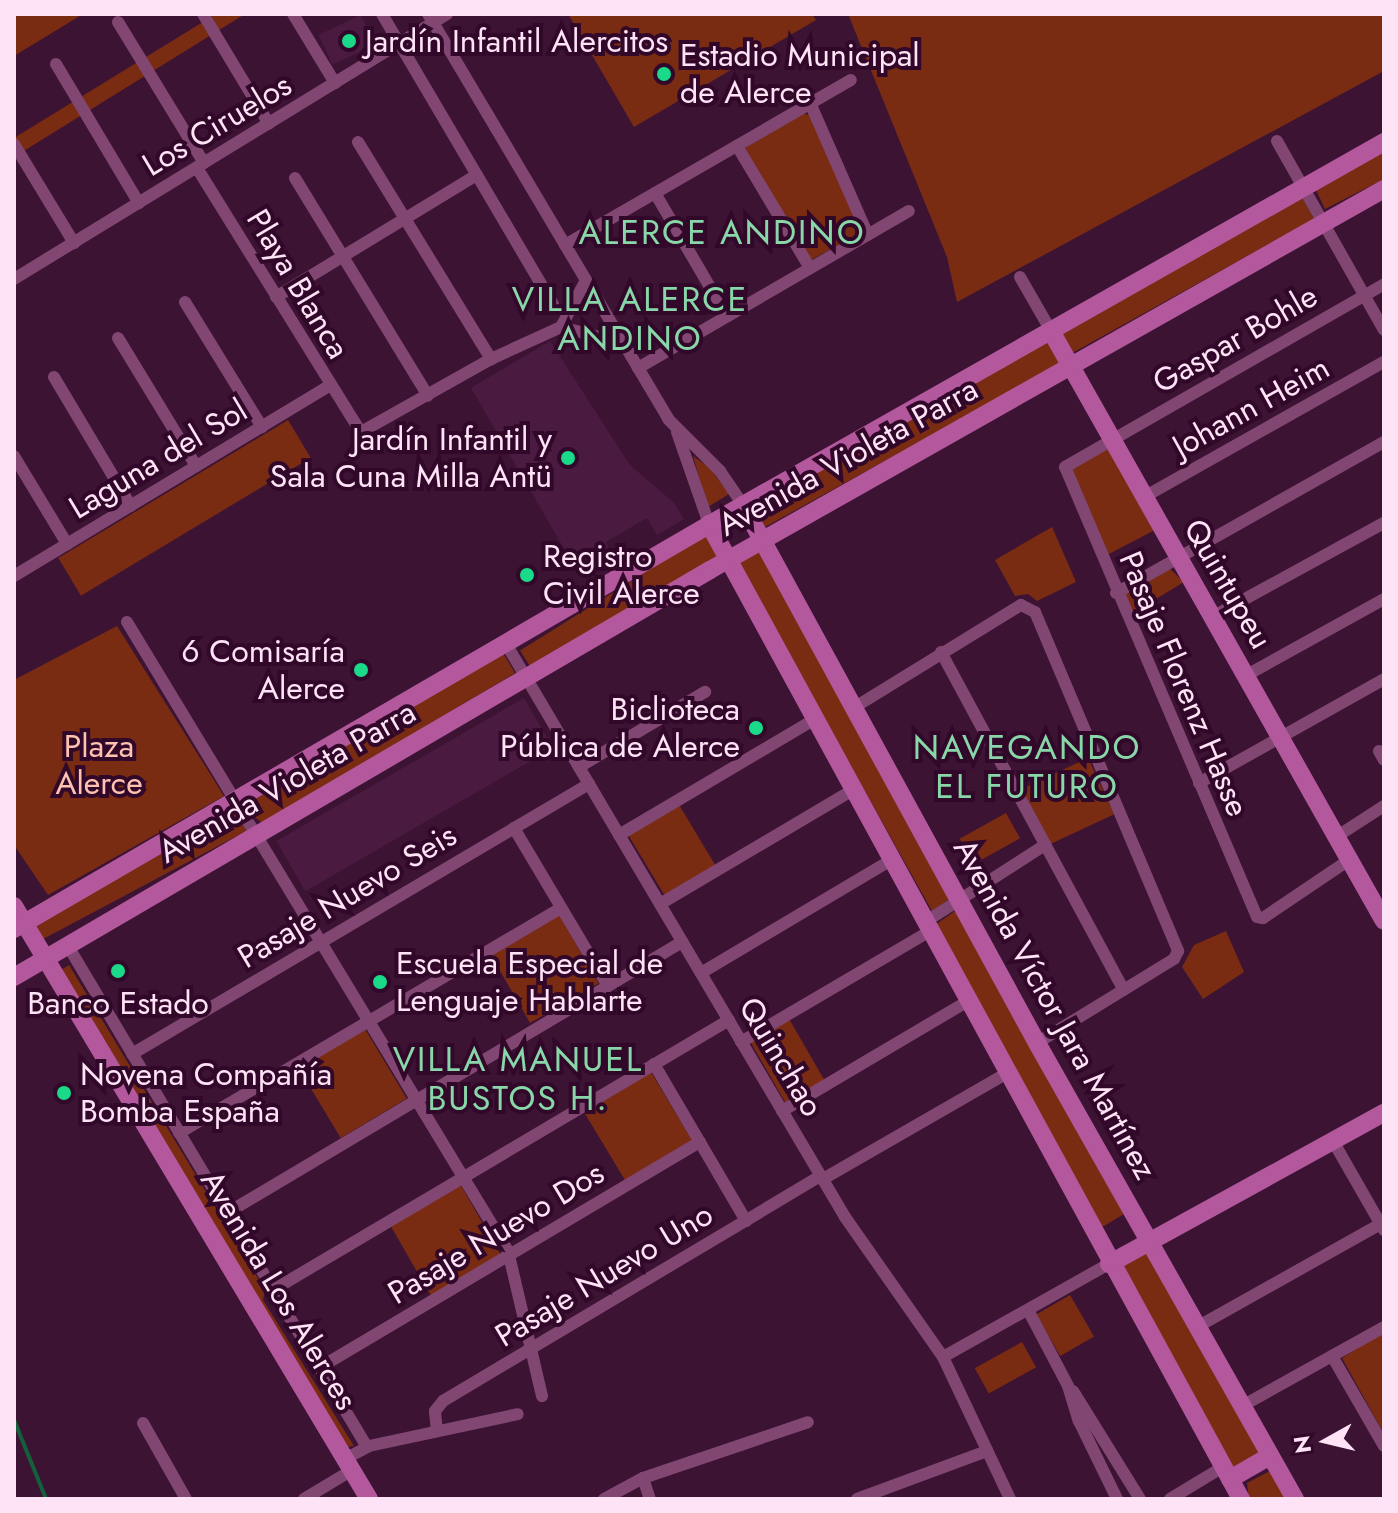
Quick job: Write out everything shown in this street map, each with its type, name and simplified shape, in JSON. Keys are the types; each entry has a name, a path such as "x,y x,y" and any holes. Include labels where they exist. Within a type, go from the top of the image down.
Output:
{"main road":[{"name":"Avenida Violeta Parra","path":"19,926 709,524 1384,142"},
{"name":"Avenida Violeta Parra","path":"14,977 728,559 1384,189"},
{"name":"Quintupeu","path":"1051,331 1382,915"},
{"name":"Avenida Víctor Jara Martínez","path":"743,505 1037,1043 1295,1499"},
{"path":"709,524 1109,1264 1241,1499"},
{"name":"Avenida Los Alerces","path":"14,906 19,926 46,959 369,1499"},
{"path":"1109,1264 1384,1113"},
{"path":"1226,1473 1270,1456"}],"street":[{"path":"203,14 269,124"},
{"path":"293,14 335,83"},
{"path":"382,14 553,304"},
{"name":"Los Ciruelos","path":"14,279 400,44 431,18 447,14"},
{"path":"431,18 679,432 720,471 743,505"},
{"name":"Playa Blanca","path":"118,22 354,427 366,431 428,396"},
{"path":"56,64 139,203"},
{"path":"565,245 851,80"},
{"path":"810,103 868,235"},
{"path":"1277,141 1384,330"},
{"path":"358,142 491,359"},
{"path":"14,144 74,243"},
{"path":"737,146 810,268"},
{"path":"276,297 477,175"},
{"path":"295,178 428,396 491,359 561,327 586,280"},
{"path":"655,193 727,316"},
{"path":"638,368 909,211"},
{"name":"Quintupeu","path":"1020,277 1051,331"},
{"name":"Gaspar Bohle","path":"1065,467 1384,284"},
{"path":"185,302 262,427"},
{"path":"561,327 623,343"},
{"path":"118,338 196,466"},
{"name":"Johann Heim","path":"1144,497 1384,362"},
{"path":"54,377 131,506"},
{"name":"Laguna del Sol","path":"14,576 329,386"},
{"path":"679,432 709,524"},
{"path":"1116,593 1384,442"},
{"path":"14,456 67,544"},
{"name":"Pasaje Florenz Hasse","path":"1065,467 1116,593 1260,919 1349,860"},
{"path":"1212,617 1384,523"},
{"path":"1245,676 1384,599"},
{"path":"855,707 1021,605 1035,612 1178,946 1174,959 1037,1043"},
{"path":"127,622 324,941 510,1255 542,1396"},
{"name":"Quinchao","path":"505,642 822,1178 943,1357 1010,1499"},
{"path":"941,652 1124,990"},
{"path":"1199,783 1384,679"},
{"path":"579,767 705,692"},
{"path":"619,835 815,719"},
{"name":"Pasaje Nuevo Seis","path":"132,1054 589,784"},
{"path":"660,904 853,790"},
{"path":"1336,837 1384,806"},
{"path":"514,828 608,986"},
{"path":"741,1042 927,926 958,899 1045,845"},
{"path":"701,973 891,860"},
{"path":"179,1133 561,908"},
{"path":"227,1213 682,942"},
{"path":"68,946 367,1447"},
{"path":"782,1111 968,1001"},
{"path":"273,1290 729,1020"},
{"path":"654,1064 746,1221"},
{"name":"Pasaje Nuevo Uno","path":"437,1431 434,1416 440,1404 746,1221 1007,1073"},
{"path":"1197,1327 1383,1225 1333,1141"},
{"name":"Pasaje Nuevo Dos","path":"319,1368 700,1142"},
{"path":"943,1357 1109,1264"},
{"path":"1028,1310 1068,1386 1079,1421 1117,1499"},
{"path":"1242,1406 1384,1327"},
{"path":"1332,1356 1384,1446"},
{"path":"1068,1386 1090,1411 1140,1499"},
{"path":"304,1499 367,1447 518,1414"},
{"path":"604,1499 643,1478 808,1422"},
{"path":"143,1423 186,1499"},
{"path":"857,1499 987,1451"},
{"path":"1170,1499 1226,1473"},
{"path":"643,1478 650,1499"}],"shaded area":[{"name":"Jardín Infantil Alercitos","path":"361,15 375,45 332,65 318,35"},
{"name":"Jardín Infantil y Sala Cuna Milla Antü","path":"550,341 630,465 674,503 684,519 657,535 647,518 606,542 614,559 581,578 471,388"},
{"path":"524,698 553,748 305,891 276,841"}],"green space":[{"path":"14,14 83,14 14,56"},
{"path":"216,14 245,14 14,157 14,138"},
{"name":"Estadio Municipal de Alerce","path":"568,14 812,14 816,20 634,127"},
{"path":"848,14 1384,14 1384,71 957,302 947,257"},
{"path":"802,113 809,115 858,225 856,235 811,260 745,148"},
{"path":"1384,151 1384,179 1325,209 1316,190"},
{"path":"1302,197 1314,219 1073,353 1061,331"},
{"path":"1047,341 1060,364 765,527 755,507"},
{"path":"288,420 311,458 81,596 58,558"},
{"path":"1107,446 1155,530 1105,556 1068,468"},
{"path":"693,456 710,468 729,494 708,507"},
{"path":"1052,527 1076,582 1037,601 1028,594 1015,596 995,560"},
{"path":"705,535 718,556 533,672 520,651"},
{"path":"761,550 949,899 932,911 738,564"},
{"path":"1170,569 1184,582 1131,614 1125,593"},
{"name":"Plaza Alerce","path":"117,626 224,796 48,895 14,845 14,680"},
{"path":"503,653 515,673 263,823 254,817 247,803"},
{"path":"1088,758 1114,814 1046,846 1020,790"},
{"path":"678,803 716,866 666,897 627,833"},
{"path":"234,808 246,831 43,939 31,916"},
{"path":"1006,813 1020,838 974,864 960,839"},
{"path":"955,911 1124,1214 1104,1226 1099,1227 935,925"},
{"path":"559,915 598,983 530,1023 491,954"},
{"path":"1226,931 1244,972 1203,999 1182,967 1194,945"},
{"path":"69,965 265,1290 263,1300 354,1446 347,1447 61,970"},
{"path":"788,1017 826,1082 787,1104 749,1040"},
{"path":"365,1029 407,1098 341,1138 299,1069"},
{"path":"651,1072 693,1141 626,1182 584,1112"},
{"path":"460,1184 501,1255 431,1296 390,1224"},
{"path":"1147,1252 1259,1449 1259,1454 1234,1468 1122,1265"},
{"path":"1070,1295 1094,1337 1060,1356 1036,1314"},
{"path":"1384,1332 1384,1434 1342,1358"},
{"path":"1022,1342 1036,1367 989,1394 975,1368"},
{"path":"1268,1472 1272,1473 1287,1499 1249,1499 1247,1483"}],"waterway":[{"path":"14,1420 46,1499"}],"place":[{"name":"Jardín Infantil Alercitos","path":"349,41"},
{"name":"Estadio Municipal de Alerce","path":"664,74"},
{"name":"Jardín Infantil y Sala Cuna Milla Antü","path":"568,458"},
{"name":"Registro Civil Alerce","path":"527,575"},
{"name":"6 Comisaría Alerce","path":"361,670"},
{"name":"Biclioteca Pública de Alerce","path":"756,728"},
{"name":"Banco Estado","path":"118,971"},
{"name":"Escuela Especial de Lenguaje Hablarte","path":"380,982"},
{"name":"Novena Compañía Bomba España","path":"64,1093"}],"district":[{"name":"ALERCE ANDINO","path":"722,233"},
{"name":"VILLA ALERCE ANDINO","path":"630,318"},
{"name":"NAVEGANDO EL FUTURO","path":"1027,766"},
{"name":"VILLA MANUEL BUSTOS H.","path":"518,1078"}]}
